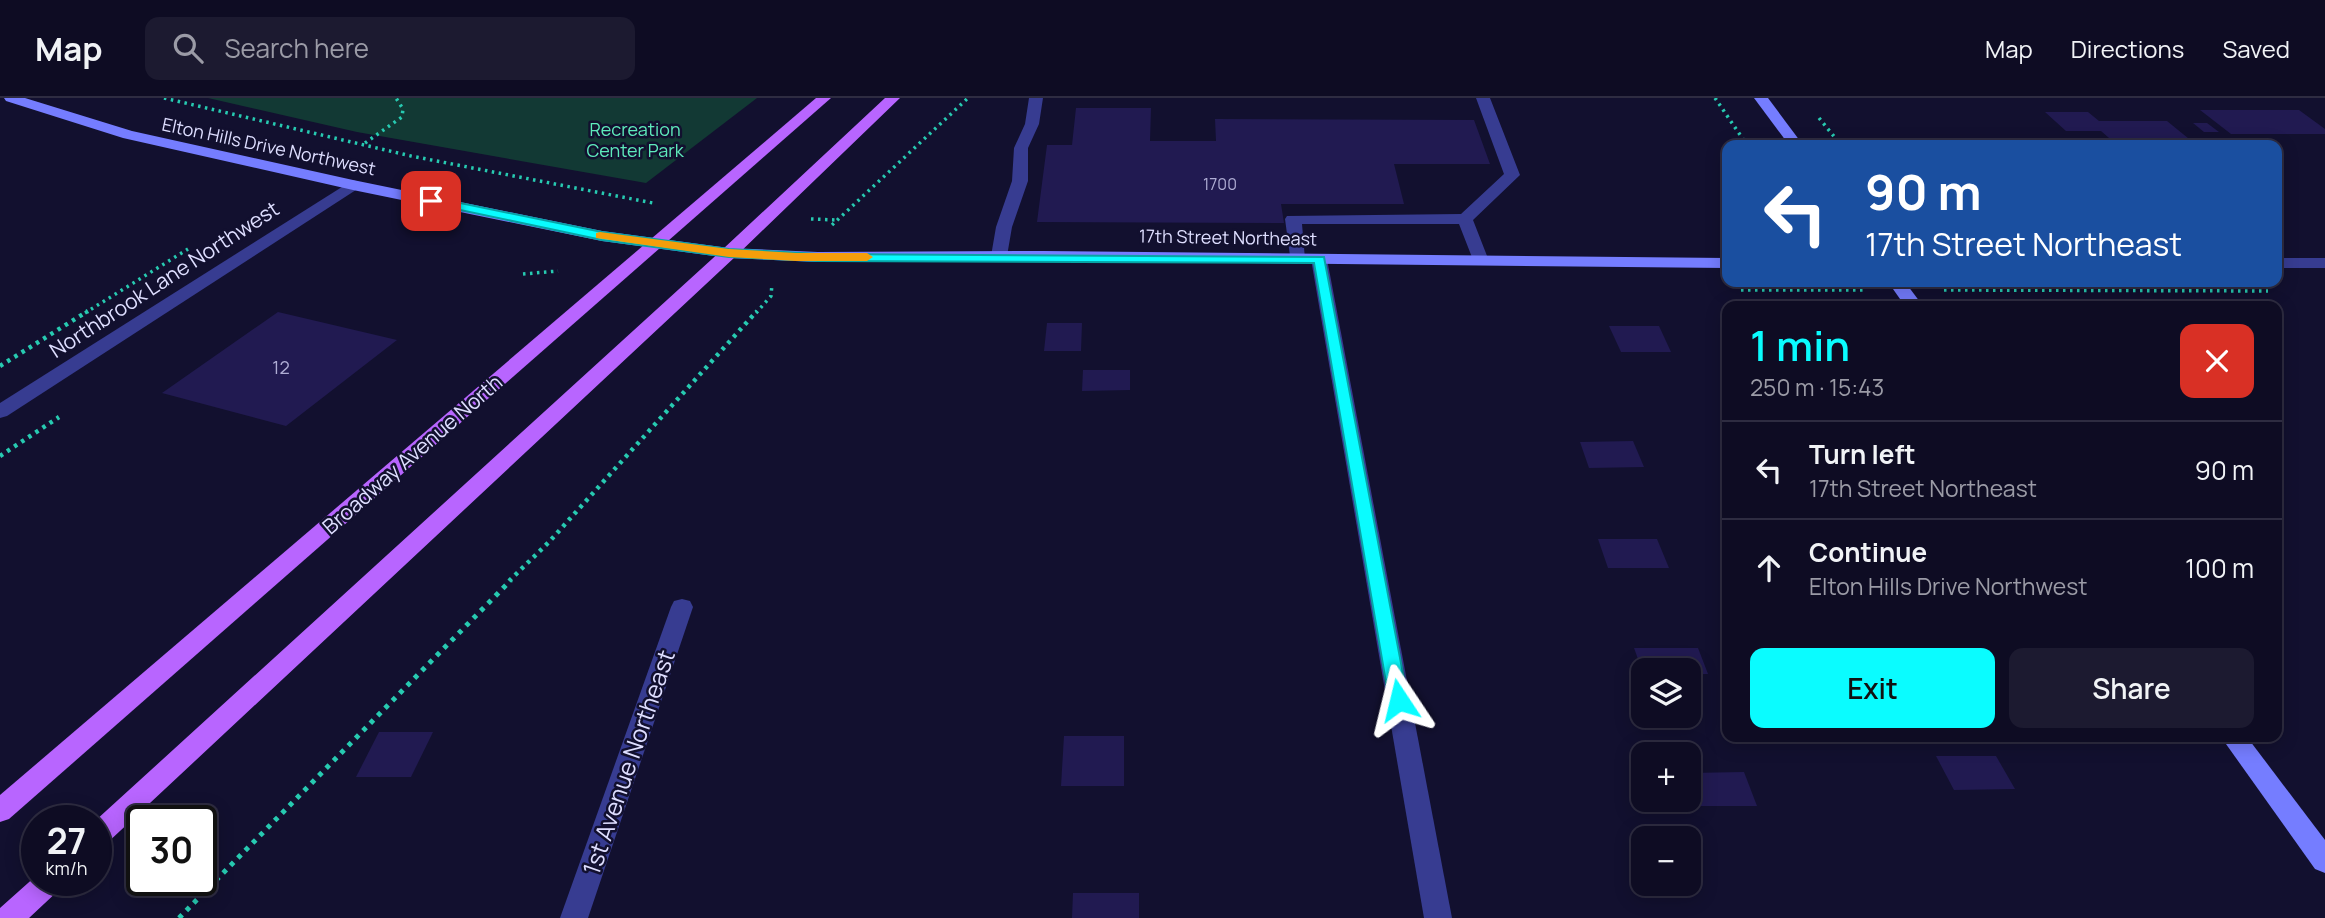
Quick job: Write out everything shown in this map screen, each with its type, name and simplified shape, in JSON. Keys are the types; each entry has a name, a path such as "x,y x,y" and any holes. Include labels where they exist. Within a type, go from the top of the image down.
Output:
{"main road":[{"name":"Broadway Avenue North","path":"0,811 824,98"},
{"path":"112,822 729,253 893,98"},
{"path":"9,918 33,896"}],"street":[{"name":"Elton Hills Drive Northwest","path":"11,98 128,135 353,185 653,245 729,253"},
{"path":"999,256 1004,227 1020,181 1021,148 1032,124 1036,98"},
{"path":"1438,918 1308,259 1293,219 1465,219 1512,175 1483,98"},
{"path":"1761,98 1792,140"},
{"name":"Northbrook Lane Northwest","path":"0,412 353,185"},
{"path":"1465,219 1481,261"},
{"name":"17th Street Northeast","path":"729,253 818,257 1722,262"},
{"path":"2282,262 2325,262"},
{"name":"1st Avenue Northeast","path":"574,918 682,607"},
{"path":"2237,742 2325,861"}],"path":[{"path":"164,98 411,156 645,201"},
{"path":"364,144 402,117 402,109 396,98"},
{"path":"838,220 968,98"},
{"path":"1715,98 1744,140"},
{"path":"1818,117 1838,140"},
{"path":"0,366 192,247"},
{"path":"523,274 558,271"},
{"path":"179,918 425,665 549,542 771,296 773,277"},
{"path":"1954,287 1956,290 2270,291"}],"green space":[{"name":"Recreation Center Park","path":"208,98 757,98 646,183 357,132"}],"building":[{"path":"1076,108 1151,108 1150,141 1216,141 1215,119 1474,120 1490,164 1394,164 1404,204 1281,204 1284,223 1037,222 1047,145 1072,145"},
{"path":"2200,110 2299,110 2325,129 2325,134 2231,134"},
{"path":"2045,112 2088,112 2099,121 2167,121 2190,140 2111,140 2101,131 2066,131"},
{"path":"2193,123 2207,123 2219,132 2204,132"},
{"path":"278,312 397,340 286,426 162,393"},
{"path":"1047,323 1082,323 1081,351 1044,351"},
{"path":"1609,326 1659,326 1671,352 1621,352"},
{"path":"1083,370 1130,370 1130,390 1082,391"},
{"path":"1633,441 1644,467 1589,468 1580,442"},
{"path":"1598,539 1657,539 1669,568 1608,568"},
{"path":"1634,648 1698,648 1708,674 1701,674 1701,658 1638,658"},
{"path":"379,732 433,732 411,777 356,777"},
{"path":"1064,736 1124,736 1124,786 1061,786"},
{"path":"1936,756 1996,756 2015,789 1954,790"},
{"path":"1744,772 1757,806 1701,806 1701,773"},
{"path":"1073,893 1139,893 1139,918 1072,918"}],"slow traffic":[{"path":"600,235 653,245 729,253 867,257"}],"route":[{"path":"431,201 653,245 729,253 796,257 1319,259 1399,700"}]}
